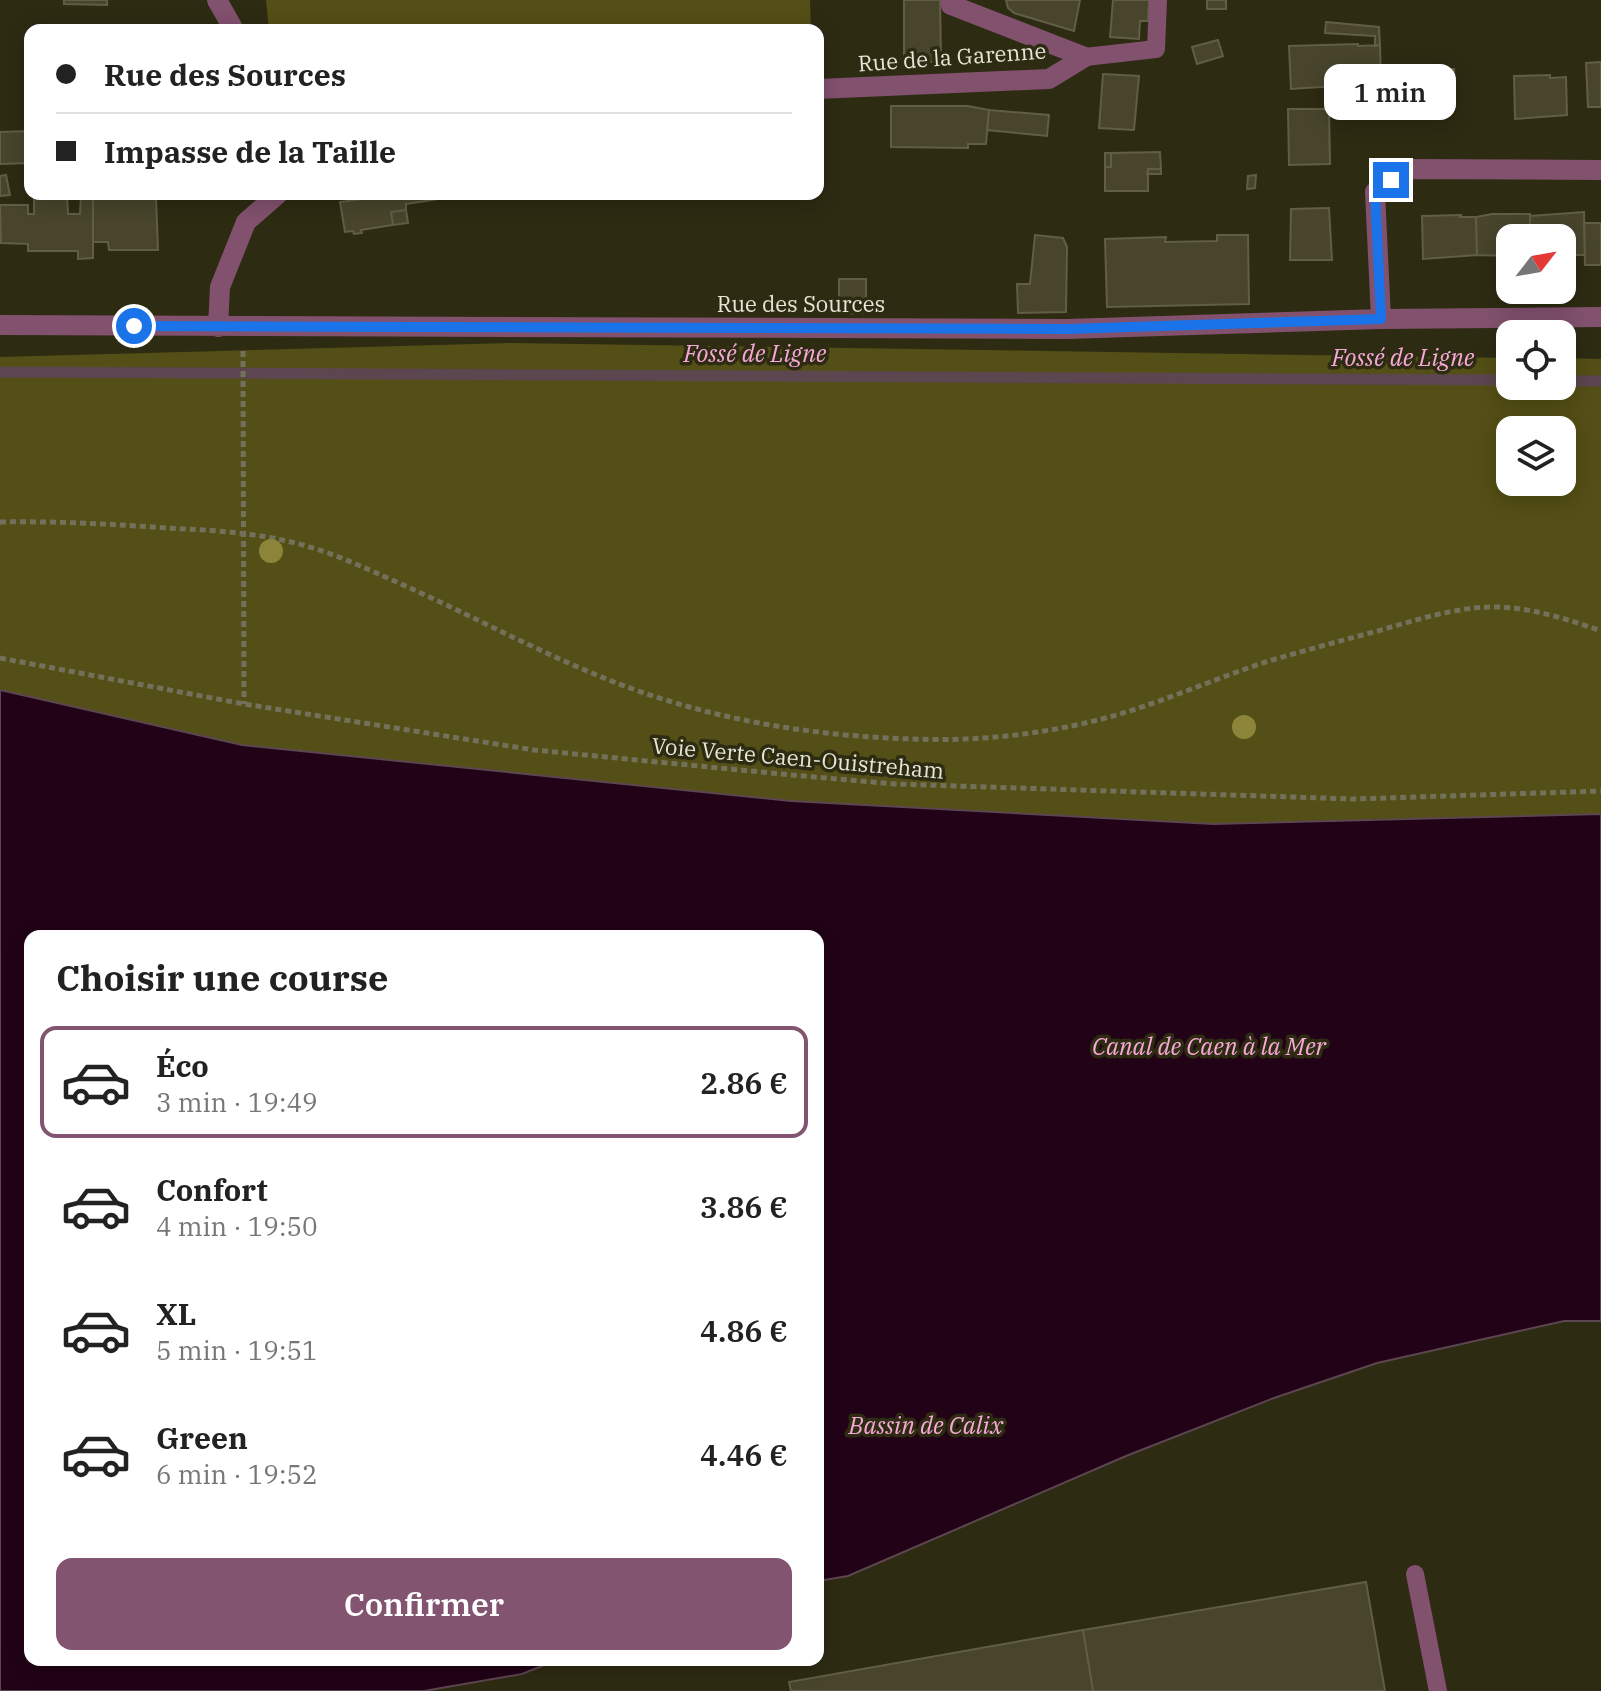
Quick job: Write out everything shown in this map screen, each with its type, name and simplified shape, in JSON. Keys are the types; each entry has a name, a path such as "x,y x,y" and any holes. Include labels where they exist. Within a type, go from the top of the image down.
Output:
{"street":[{"path":"217,0 231,24"},
{"name":"Rue de la Garenne","path":"951,0 951,5 1085,57"},
{"name":"Rue de la Garenne","path":"824,89 1049,79 1085,57"},
{"path":"1381,319 1375,192 1407,169 1601,170"},
{"path":"218,327 220,287 246,222 271,200"},
{"name":"Rue des Sources","path":"0,325 1067,329 1381,319 1601,317"}],"lane":[{"name":"Rue de la Garenne","path":"1085,57 1156,49 1158,0"},
{"path":"1415,1574 1438,1691"}],"path":[{"path":"243,361 244,704"},
{"path":"0,522 243,532 292,542 343,558 455,607 603,678 662,699 732,718 860,736 916,739 972,737 1080,724 1121,714 1270,661 1433,616 1475,609 1511,608 1545,614 1601,631"},
{"name":"Voie Verte Caen-Ouistreham","path":"0,658 244,704 534,750 895,784 1354,799 1601,791"}],"shaded area":[{"path":"266,0 810,0 811,24 268,24"},
{"path":"511,343 1496,358 1496,400 1576,400 1576,358 1601,359 1601,814 1213,824 790,801 242,745 0,690 0,357"}],"water":[{"path":"0,690 242,745 791,801 1213,824 1601,814 1601,1321 1564,1321 1377,1363 1274,1398 1126,1456 848,1576 824,1580 824,930 24,930 24,1666 542,1666 522,1674 424,1691 0,1691"}],"building":[{"path":"64,0 107,0 107,5 64,4"},
{"path":"904,0 940,0 941,62 904,62"},
{"path":"1006,0 1080,0 1074,31 1014,13 1008,8"},
{"path":"1113,0 1149,0 1148,21 1140,21 1139,39 1110,37"},
{"path":"1207,0 1226,0 1226,9 1207,9"},
{"path":"1326,22 1379,27 1380,45 1375,46 1375,36 1325,33"},
{"path":"1218,40 1223,56 1197,64 1192,47"},
{"path":"1380,45 1381,83 1291,89 1289,46"},
{"path":"1601,62 1601,107 1588,107 1586,63"},
{"path":"1402,68 1454,69 1455,107 1403,110"},
{"path":"1103,74 1139,76 1134,130 1099,128"},
{"path":"1550,75 1550,78 1566,77 1567,115 1515,119 1514,76"},
{"path":"891,106 968,106 989,110 986,144 968,144 968,148 891,147"},
{"path":"1288,109 1329,109 1330,164 1289,165"},
{"path":"989,110 1049,115 1047,136 987,130"},
{"path":"24,131 24,163 0,164 0,132"},
{"path":"1160,152 1161,169 1148,169 1148,191 1105,191 1105,167 1111,167 1111,153"},
{"path":"1105,153 1111,153 1111,167 1105,167"},
{"path":"1148,169 1161,169 1161,174 1147,174"},
{"path":"6,175 10,195 0,196 0,176"},
{"path":"1256,175 1255,188 1247,189 1248,176"},
{"path":"34,200 67,200 68,214 80,214 81,200 93,200 93,258 78,259 78,251 28,251 28,244 1,243 0,205 28,205 28,214 34,214"},
{"path":"93,200 156,200 158,250 109,250 108,242 93,242"},
{"path":"432,200 406,204 406,210 391,212 393,225 354,234 353,231 345,232 340,202"},
{"path":"1329,208 1332,260 1290,260 1291,209"},
{"path":"406,210 408,223 393,225 391,212"},
{"path":"1584,212 1585,255 1576,255 1576,224 1530,224 1530,216"},
{"path":"1530,214 1530,224 1496,224 1496,256 1477,255 1476,217"},
{"path":"1422,216 1476,217 1477,255 1423,259"},
{"path":"1584,223 1601,223 1601,265 1585,265"},
{"path":"1035,235 1063,238 1067,247 1066,312 1018,313 1017,284 1030,284"},
{"path":"1217,235 1248,235 1249,304 1107,307 1105,239 1166,237 1165,242 1217,241"},
{"path":"839,279 866,279 866,313 839,314"},
{"path":"1366,1582 1385,1691 1093,1691 1083,1630"},
{"path":"1083,1630 1093,1691 791,1691 789,1682"}],"waterway":[{"name":"Fossé de Ligne","path":"0,372 1496,380"},
{"name":"Fossé de Ligne","path":"1576,381 1601,381"}],"route":[{"path":"134,326 1067,329 1381,319 1375,192 1391,180"}],"water label":[{"name":"Canal de Caen à la Mer","path":"1209,1047"},
{"name":"Bassin de Calix","path":"926,1426"}]}
